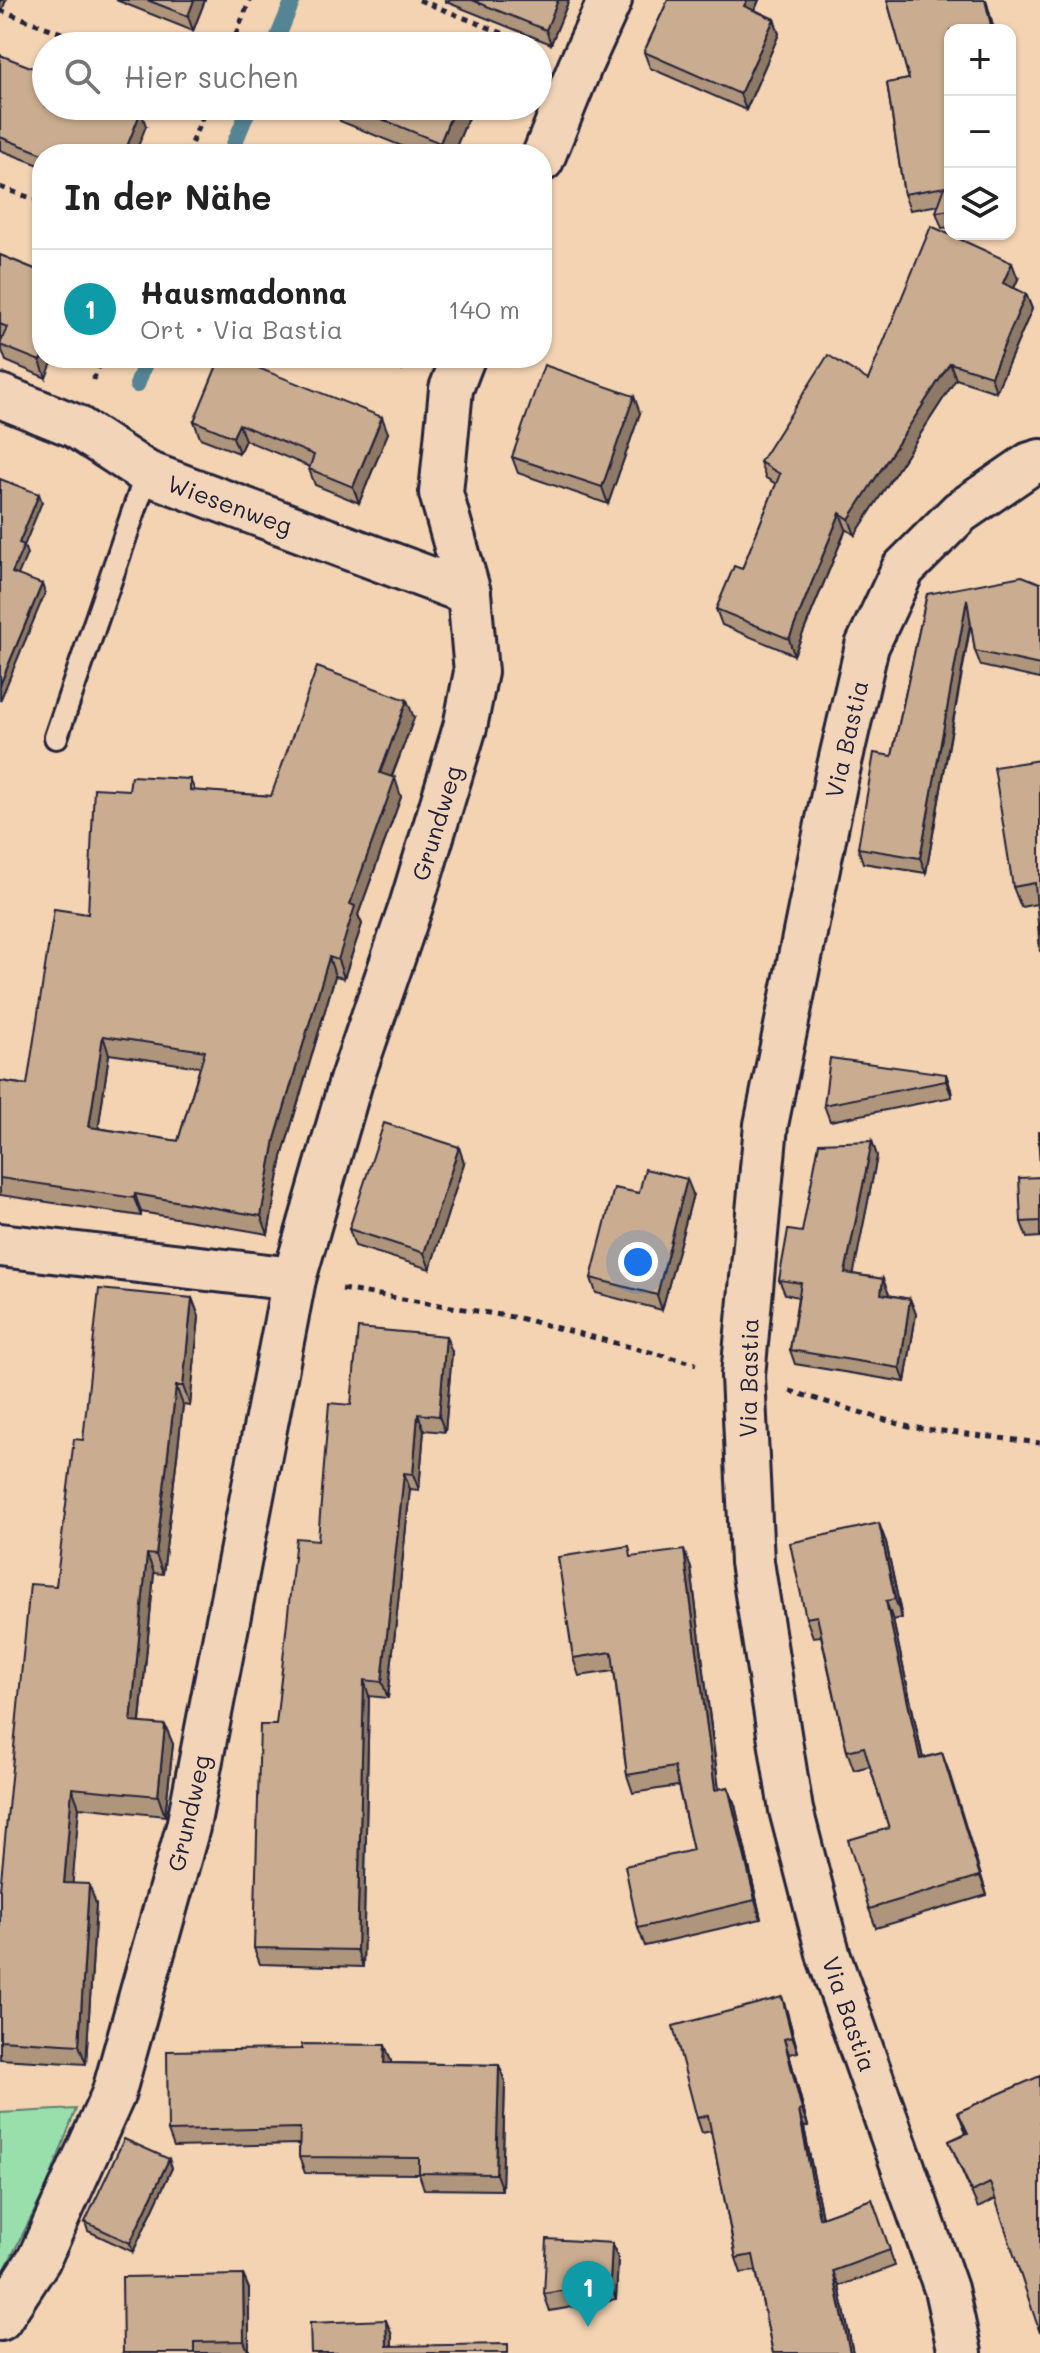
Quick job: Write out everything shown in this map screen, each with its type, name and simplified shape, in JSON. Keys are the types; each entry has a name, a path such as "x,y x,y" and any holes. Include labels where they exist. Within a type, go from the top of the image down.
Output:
{"street":[{"path":"548,144 610,0"},
{"name":"Grundweg","path":"0,2319 39,2259 113,2095 188,1827 294,1279 351,1081 411,906 465,727 476,672 469,593 441,493 451,389 459,368"},
{"name":"Wiesenweg","path":"0,396 75,426 147,473 469,593"},
{"name":"Via Bastia","path":"960,2353 946,2289 829,1957 791,1810 752,1562 743,1376 766,1125 837,775 867,646 903,569 960,512 1030,464 1040,461"},
{"path":"0,1245 294,1279"}],"lane":[{"path":"56,737 147,473"}],"path":[{"path":"237,32 250,0"},
{"path":"419,0 500,32"},
{"path":"0,10 59,32"},
{"path":"191,144 201,120"},
{"path":"0,187 32,198"},
{"path":"369,1295 519,1318 673,1358"},
{"path":"804,1395 909,1427 1040,1443"}],"green space":[{"path":"76,2109 47,2186 0,2279 0,2113"}],"building":[{"path":"147,0 194,0 188,16"},
{"path":"472,0 558,0 546,30"},
{"path":"668,0 747,0 744,6 774,19 740,94 644,52"},
{"path":"887,0 985,0 991,24 944,24 944,187 904,194 887,83 909,79"},
{"path":"0,55 32,68 32,120 137,120 128,144 32,144 32,150 0,137"},
{"path":"384,120 449,120 440,143"},
{"path":"944,190 944,211 936,212"},
{"path":"931,226 944,232 944,240 962,240 1012,263 1003,283 1026,294 991,376 950,363 849,519 840,513 789,639 716,609 734,566 742,569 780,474 760,462 828,355 868,380"},
{"path":"0,255 32,268 32,358 0,345 7,327 0,324"},
{"path":"216,368 258,368 382,417 353,487 309,469 314,455 239,424 233,437 194,421"},
{"path":"543,368 552,368 634,396 602,487 512,457"},
{"path":"0,479 39,494 19,543 24,545 12,573 42,584 0,685"},
{"path":"1022,576 1040,583 1040,665 975,651 967,599 920,858 858,848 874,753 892,756 927,594"},
{"path":"317,667 407,700 380,773 395,778 350,904 355,906 338,960 329,957 275,1139 261,1216 135,1194 134,1198 0,1178 0,1081 27,1085 54,909 88,914 94,788 129,790 131,776 190,779 190,790 271,796","holes":["103,1036 205,1051 178,1141 89,1127"]},
{"path":"1040,760 1040,952 1035,883 1013,887 994,767"},
{"path":"830,1058 946,1074 946,1081 824,1105"},
{"path":"384,1123 459,1147 424,1253 349,1229"},
{"path":"872,1141 845,1273 883,1279 881,1294 910,1299 900,1368 790,1350 801,1283 779,1280 788,1230 802,1232 819,1143"},
{"path":"645,1169 687,1179 657,1295 591,1278 614,1188 639,1193"},
{"path":"1040,1177 1040,1221 1021,1222 1019,1178"},
{"path":"99,1289 192,1298 183,1386 176,1386 156,1555 147,1554 131,1722 165,1725 158,1796 72,1788 64,1883 89,1884 79,2045 0,2040 0,1890 30,1584 56,1586 74,1439 83,1440"},
{"path":"358,1328 446,1336 439,1416 418,1414 413,1474 404,1473 382,1682 364,1680 357,1950 254,1948 260,1725 276,1725 296,1538 318,1540 329,1403 351,1405"},
{"path":"879,1523 895,1599 886,1601 920,1759 942,1753 980,1876 869,1909 848,1840 889,1828 864,1747 847,1751 817,1616 806,1618 790,1543"},
{"path":"629,1546 631,1557 684,1550 715,1790 728,1787 755,1900 638,1928 625,1866 693,1850 674,1767 627,1775 612,1652 573,1658 558,1557"},
{"path":"782,1997 792,2037 784,2039 802,2110 799,2111 819,2218 872,2199 890,2250 833,2271 850,2353 773,2353 753,2255 736,2258 708,2115 697,2118 673,2026"},
{"path":"302,2044 385,2045 384,2063 499,2065 496,2174 419,2173 419,2158 299,2157 300,2128 168,2131 167,2051 302,2049"},
{"path":"1040,2076 1040,2333 990,2183 972,2192 949,2141 968,2133 958,2112"},
{"path":"124,2139 169,2159 130,2243 85,2222"},
{"path":"547,2239 612,2243 610,2283 544,2294"},
{"path":"243,2275 244,2341 194,2342 194,2353 123,2353 122,2277"},
{"path":"386,2320 387,2346 508,2344 508,2353 311,2353 310,2323"}],"waterway":[{"path":"280,32 293,0"},
{"path":"234,144 244,120"},
{"path":"137,385 143,368"}],"place":[{"name":"Hausmadonna","path":"588,2327"}]}
